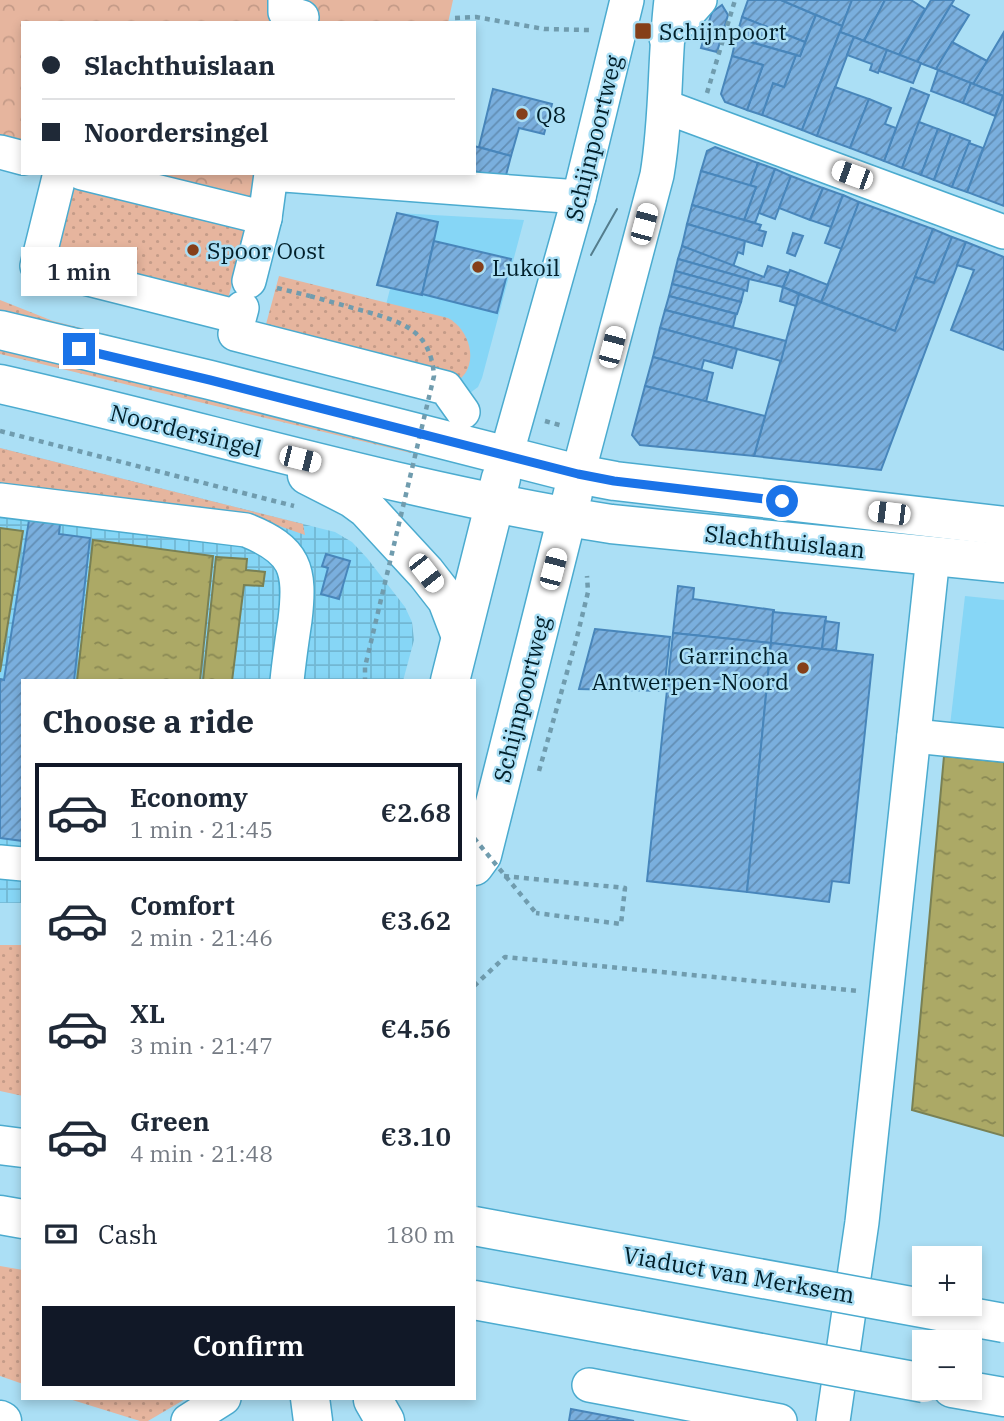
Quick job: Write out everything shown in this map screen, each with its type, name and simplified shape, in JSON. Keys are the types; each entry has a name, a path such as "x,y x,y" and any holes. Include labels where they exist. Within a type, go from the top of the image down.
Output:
{"main road":[{"path":"0,330 210,380 506,456"},
{"name":"Noordersingel","path":"0,384 248,447 566,517"},
{"path":"248,447 339,491 367,509 447,600 460,634"},
{"name":"Slachthuislaan","path":"506,456 614,481 1004,526"},
{"name":"Schijnpoortweg","path":"450,679 506,456"},
{"name":"Schijnpoortweg","path":"485,871 482,855 578,474"},
{"name":"Slachthuislaan","path":"566,517 611,524 1004,563"},
{"path":"0,1144 21,1148"},
{"path":"0,1215 21,1219"},
{"name":"Viaduct van Merksem","path":"476,1226 1004,1323"},
{"path":"476,1300 912,1381"},
{"path":"982,1393 1004,1397"},
{"path":"310,1400 313,1421"}],"street":[{"path":"285,0 285,12 302,17 301,21"},
{"name":"Schijnpoortweg","path":"506,456 579,197 627,0"},
{"name":"Schijnpoortweg","path":"578,474 657,175 666,107 666,38 671,0"},
{"path":"666,38 701,0"},
{"path":"666,107 1004,232"},
{"path":"0,152 21,157"},
{"path":"60,175 37,266 243,302"},
{"path":"90,175 265,218"},
{"path":"271,175 265,218 235,334 446,388 463,412"},
{"path":"284,175 579,197"},
{"path":"0,500 246,530 269,539 284,553 295,569 299,591 287,679"},
{"path":"833,1421 862,1222 933,556"},
{"path":"914,736 1004,745"},
{"path":"0,862 21,864"},
{"path":"589,1385 780,1421"},
{"path":"187,1421 221,1400"}],"path":[{"path":"455,18 476,18 544,29 590,30"},
{"path":"310,296 404,324 413,329 433,358 435,376 365,667 365,679"},
{"path":"517,415 590,432"},
{"path":"0,431 307,510"},
{"path":"387,558 393,565"},
{"path":"476,840 503,873 536,914 621,924 625,888 503,873 485,871"},
{"path":"476,984 505,957 868,992"}],"shaded area":[{"path":"397,213 524,220 482,378 478,387 466,396 368,376 390,289 377,285"},
{"path":"0,448 335,532 352,542 405,607 412,622 414,640 404,679 21,679 21,903 0,903"},
{"path":"965,596 1004,600 1004,739 949,734"}],"green space":[{"path":"0,0 453,0 448,21 21,21 21,142 0,137"},
{"path":"145,175 259,175 252,203"},
{"path":"71,181 247,226 228,299 53,255"},
{"path":"279,276 448,318 462,330 466,338 469,365 459,380 265,328"},
{"path":"0,300 53,321 413,411 412,416 14,317 0,310"},
{"path":"0,347 413,448 411,453 0,354"},
{"path":"0,448 303,524 305,535 271,523 84,496 0,487"},
{"path":"0,945 21,945 21,1096 0,1091"},
{"path":"0,1266 21,1270 21,1383 0,1376"},
{"path":"72,1400 184,1400 148,1421 140,1421"}],"water":[{"path":"0,528 23,531 0,672"},
{"path":"93,540 213,556 200,679 77,679"},
{"path":"216,557 247,559 246,570 265,572 263,586 244,585 232,679 203,679"},
{"path":"944,756 1004,762 1004,1136 912,1110"}],"building":[{"path":"748,0 781,0 816,15 805,42 742,17"},
{"path":"781,0 852,0 842,26"},
{"path":"852,0 885,0 864,41 840,32"},
{"path":"885,0 911,0 925,9 899,55 864,41"},
{"path":"931,0 954,0 917,62 899,55"},
{"path":"722,5 728,15 717,52 701,48 712,12"},
{"path":"951,5 969,15 936,69 917,62"},
{"path":"816,15 842,26 802,130 762,115 773,83 784,87"},
{"path":"742,17 805,42 800,56 736,38"},
{"path":"840,32 854,37 817,136 802,130"},
{"path":"1004,32 1004,96 973,84"},
{"path":"854,37 887,50 878,73 870,70 872,64 847,55"},
{"path":"736,38 796,55 784,87 773,83 762,115 747,110 763,65 732,56"},
{"path":"952,42 987,61 973,84 936,69"},
{"path":"887,50 921,63 913,83 879,71"},
{"path":"732,56 763,65 747,110 725,102 721,94"},
{"path":"938,70 971,83 963,103 931,91"},
{"path":"971,83 1003,96 995,116 963,103"},
{"path":"835,87 869,99 850,148 817,136"},
{"path":"911,88 929,95 902,168 884,161"},
{"path":"493,89 552,104 544,134 519,128 511,156 479,147"},
{"path":"1004,96 1004,206 967,192"},
{"path":"869,99 891,108 885,124 896,128 884,161 850,148"},
{"path":"919,122 938,129 921,175 902,168"},
{"path":"938,129 951,134 934,180 921,175"},
{"path":"951,134 970,141 952,187 934,180"},
{"path":"969,143 983,148 967,192 952,187"},
{"path":"476,147 511,156 505,179 476,172"},
{"path":"715,147 758,163 750,186 701,171 707,151"},
{"path":"758,163 775,169 755,223 744,220 756,187 750,186"},
{"path":"775,169 791,176 775,219 759,213"},
{"path":"701,171 756,187 744,220 692,205"},
{"path":"791,176 823,188 810,220 779,208"},
{"path":"823,188 843,195 831,227 810,220"},
{"path":"843,195 859,202 842,249 825,243"},
{"path":"859,202 933,229 895,331 821,302"},
{"path":"692,205 761,225 759,230 766,232 762,246 687,224"},
{"path":"397,213 438,222 422,295 377,285"},
{"path":"687,224 745,241 743,254 738,252 733,267 682,246"},
{"path":"933,229 952,237 934,283 915,277"},
{"path":"793,233 803,236 795,256 787,253"},
{"path":"952,237 966,242 881,470 754,456 799,294 895,331 915,277 934,283"},
{"path":"434,241 511,259 497,313 422,294"},
{"path":"966,242 1004,257 1004,350 951,330 974,270 957,265"},
{"path":"682,246 764,277 768,266 789,273 783,287 749,279 678,259"},
{"path":"678,259 749,279 747,291 675,271"},
{"path":"790,270 828,285 821,302 783,287"},
{"path":"675,271 744,290 741,302 672,284"},
{"path":"672,284 741,302 737,314 669,296"},
{"path":"783,287 799,294 796,306 780,301"},
{"path":"669,296 736,314 733,327 665,310"},
{"path":"665,310 786,341 781,361 660,328"},
{"path":"660,328 737,349 732,368 704,360 701,371 653,357"},
{"path":"653,357 713,373 706,402 645,386"},
{"path":"645,386 765,416 754,456 640,445 632,435"},
{"path":"29,520 60,524 59,534 90,538 74,679 21,679 21,841 0,838 0,679 4,680"},
{"path":"326,554 350,561 339,599 321,594 328,568 322,566"},
{"path":"678,586 694,588 693,599 774,610 771,643 673,633"},
{"path":"773,612 826,617 822,649 771,643"},
{"path":"825,621 839,623 836,650 822,649"},
{"path":"595,629 670,637 664,691 579,689"},
{"path":"673,633 771,643 747,892 647,881"},
{"path":"771,643 873,655 849,883 832,881 829,902 747,892"},
{"path":"571,1409 634,1421 569,1421"}],"tram line":[{"path":"591,255 617,209"}],"place":[{"name":"Schijnpoort","path":"643,31"},
{"name":"Q8","path":"522,114"},
{"name":"Spoor Oost","path":"193,250"},
{"name":"Lukoil","path":"478,267"},
{"name":"Garrincha Antwerpen-Noord","path":"803,668"}],"route":[{"path":"79,349 578,474 614,481 782,501"}]}
